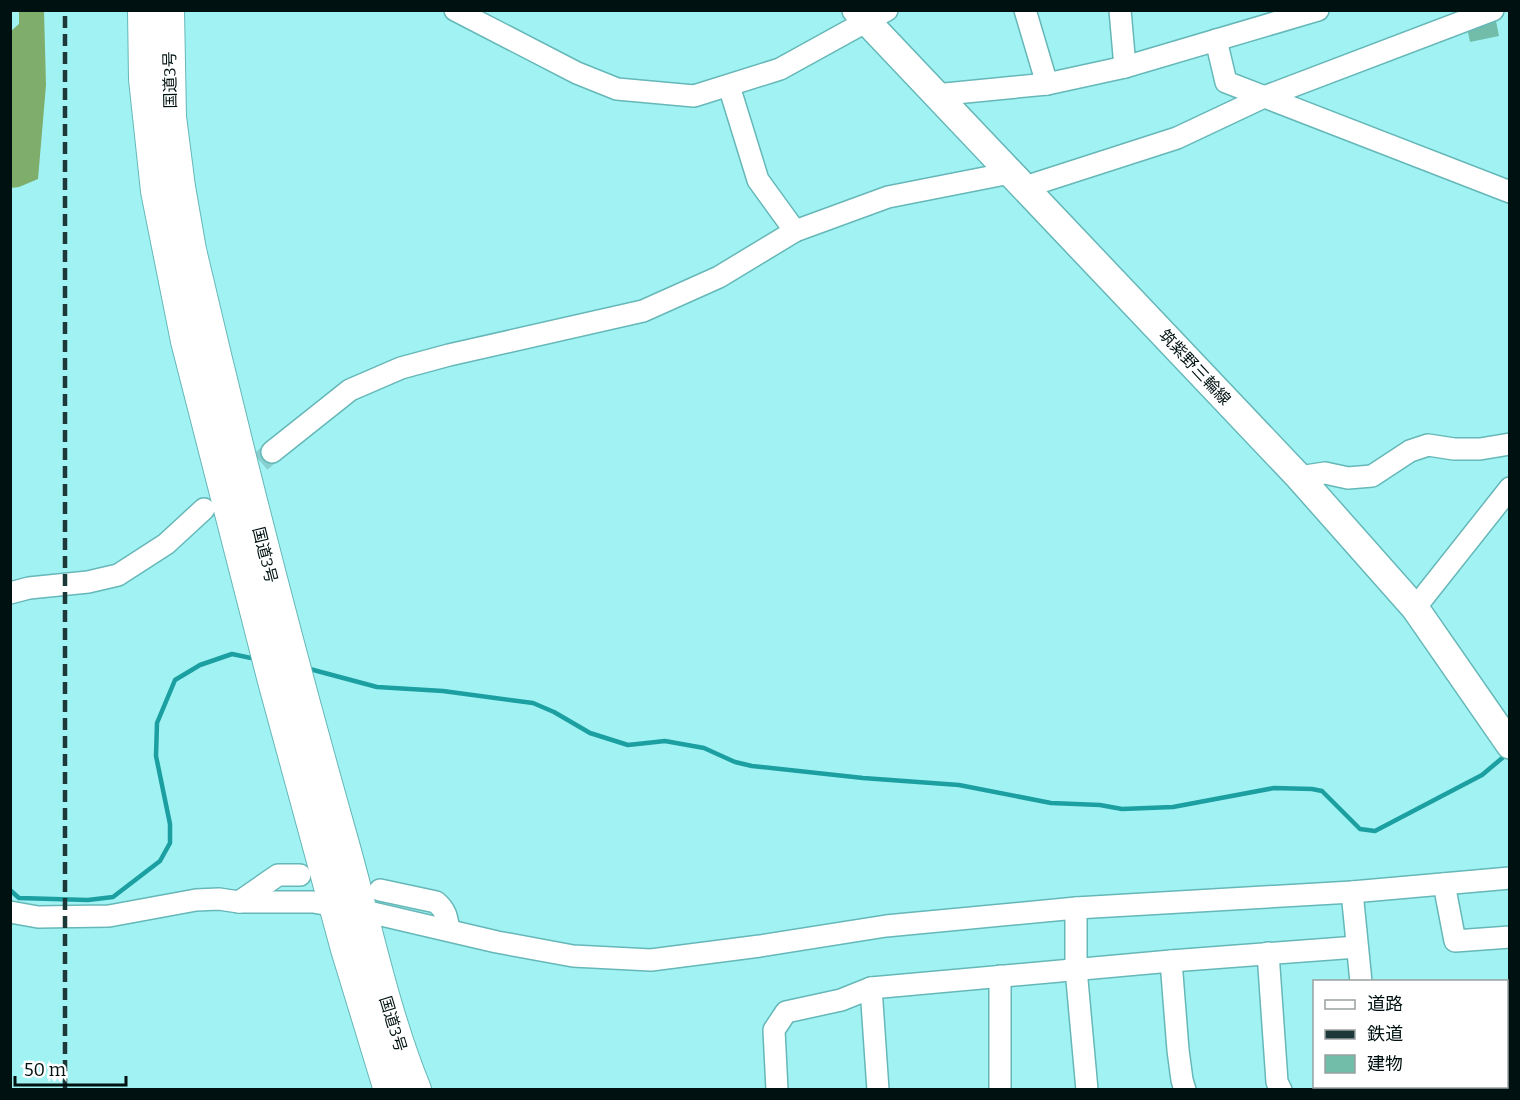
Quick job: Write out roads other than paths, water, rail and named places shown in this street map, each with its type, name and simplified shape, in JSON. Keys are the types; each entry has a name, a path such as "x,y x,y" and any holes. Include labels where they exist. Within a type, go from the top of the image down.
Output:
{"highway":[{"path":"140,10 156,51 178,31 180,10"},
{"name":"国道3号","path":"144,10 156,51 170,117 187,341 286,684 359,902 369,946 415,1089"},
{"name":"国道3号","path":"168,10 145,79 157,191 179,250"},
{"name":"国道3号","path":"359,902 390,1089"}],"main road":[{"name":"筑紫野三輪線","path":"869,14 935,95 1299,477 1415,608 1509,745"}],"street":[{"path":"455,10 577,74 617,89 694,96 780,69 869,14"},
{"path":"1025,10 1047,84"},
{"path":"1120,10 1125,67"},
{"path":"935,95 1047,84 1125,67 1318,10"},
{"path":"273,452 350,390 401,368 448,355 644,311 719,277 795,231 888,197 1017,180 1177,138 1264,97 1457,16 1492,10"},
{"path":"1216,40 1226,82 1509,192"},
{"path":"729,86 758,180 795,231"},
{"path":"1299,477 1325,473 1348,478 1372,476 1410,451 1428,445 1454,449 1480,449 1509,444"},
{"path":"1415,608 1509,488"},
{"path":"10,594 29,588 88,582 118,575 166,544 204,509"},
{"path":"239,903 278,875 300,875"},
{"path":"359,902 449,930 497,942 573,956 651,960 886,926 1076,908 1352,892 1509,878"},
{"path":"1444,884 1455,941 1509,937"},
{"path":"1352,892 1361,980"},
{"path":"10,912 38,917 108,916 196,900 219,899 239,903 436,902 446,914 449,930"},
{"path":"1076,908 1076,969 1087,1089"},
{"path":"777,1089 774,1030 786,1012 842,1000 871,988 1357,947"},
{"path":"1268,953 1277,1082 1281,1089"},
{"path":"1171,961 1178,1050 1185,1089"},
{"path":"1000,976 1000,1089"},
{"path":"871,988 878,1089"}],"waterway":[{"path":"10,890 19,898 88,900 113,897 160,861 170,843 170,824 156,756 157,723 175,680 200,665 232,654 256,659"},
{"path":"306,668 377,687 443,691 533,703 554,712 590,733 628,745 665,741 704,748 735,762 752,766 863,778 959,785 1051,803 1100,805 1122,809 1173,807 1274,788 1312,789 1322,791 1360,829 1375,831 1482,775 1507,754"}],"tunnel":[{"path":"237,482 272,452"}],"railway":[{"path":"65,10 65,1090"}]}
